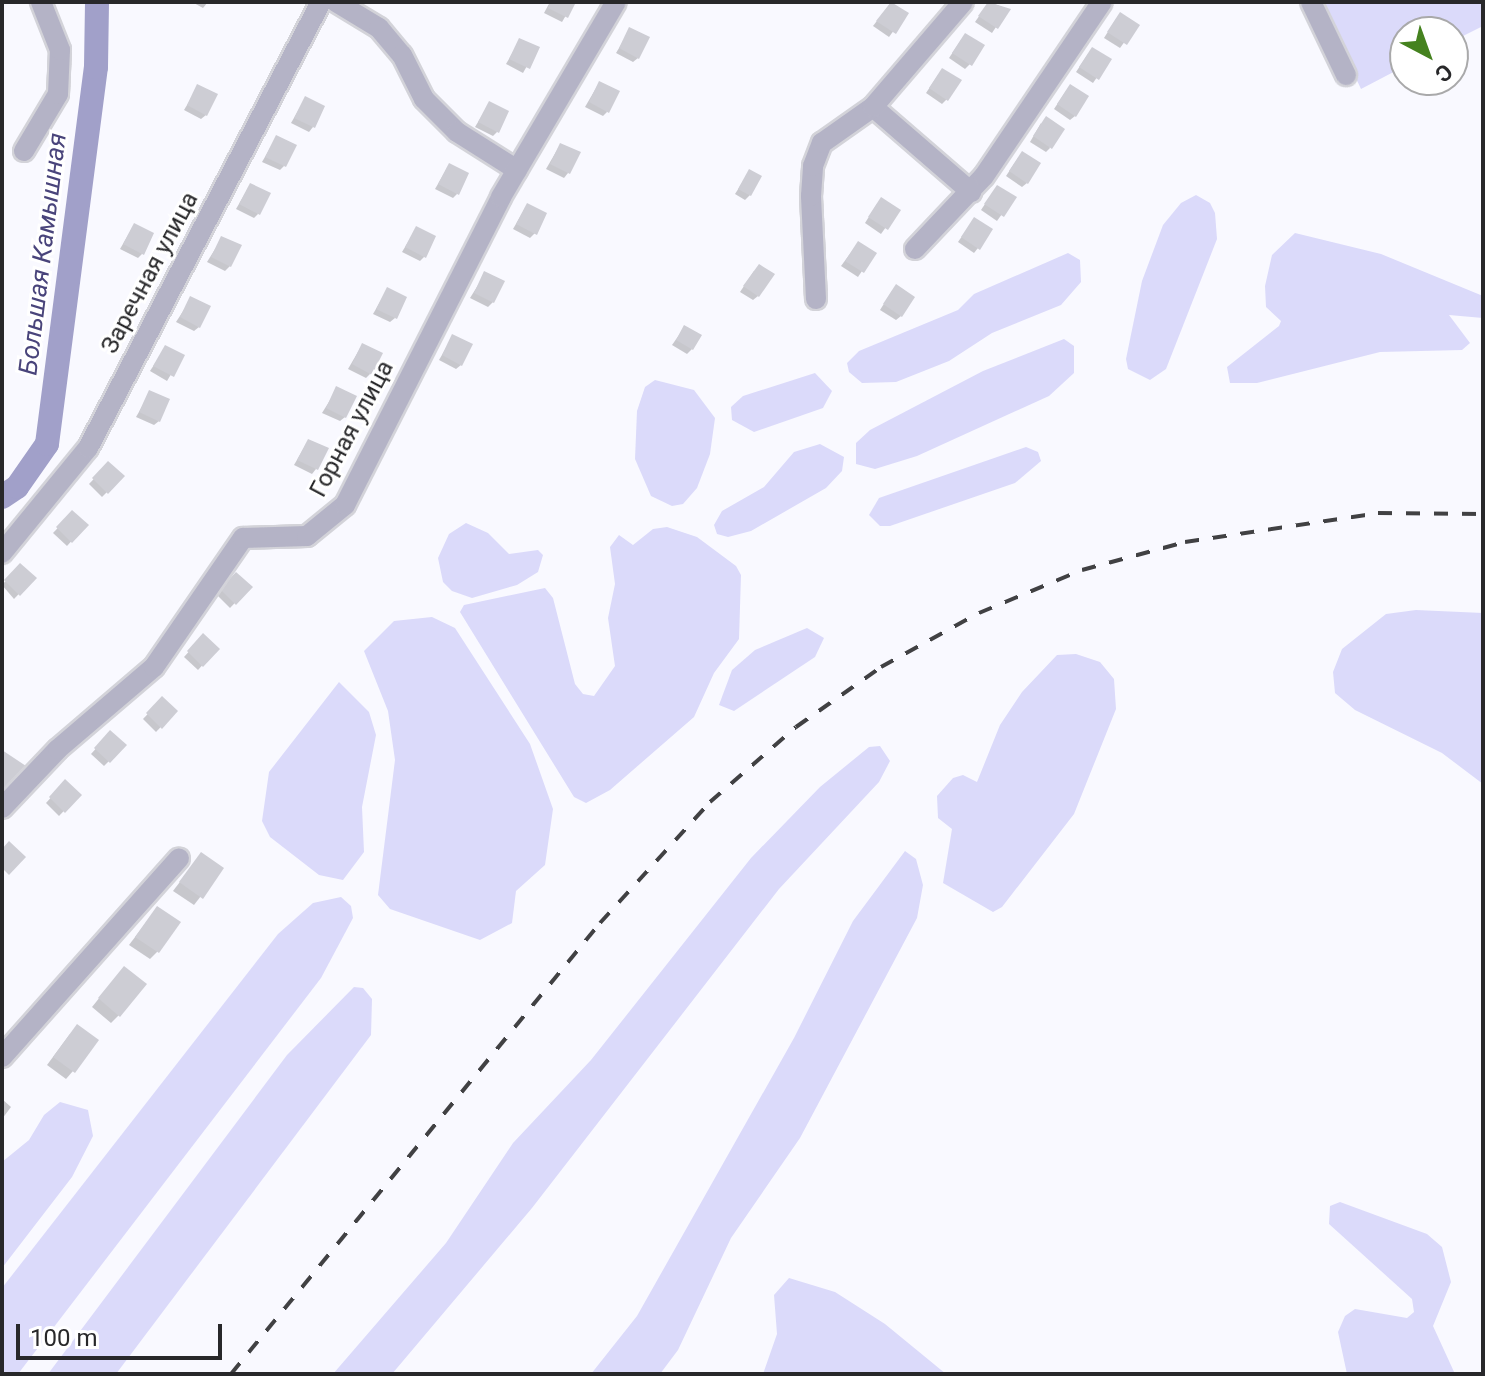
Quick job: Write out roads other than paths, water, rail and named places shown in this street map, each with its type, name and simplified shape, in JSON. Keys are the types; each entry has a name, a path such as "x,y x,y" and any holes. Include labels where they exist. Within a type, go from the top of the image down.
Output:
{"street":[{"path":"24,151 58,94 60,50 41,2"},
{"name":"Заречная улица","path":"2,553 88,448 321,2"},
{"path":"336,2 379,28 402,55 424,99 457,132 517,170"},
{"name":"Горная улица","path":"2,808 58,749 154,667 243,538 307,536 336,516 517,170 616,2"},
{"path":"816,299 813,166 831,133 873,107 963,2"},
{"path":"915,249 971,192 1102,2"},
{"path":"1311,2 1346,75"},
{"path":"873,107 971,192"},
{"path":"2,1057 179,858"}],"waterway":[{"name":"Большая Камышная","path":"2,497 17,487 47,444 96,67 97,2"}],"railway":[{"path":"231,1374 600,923 710,802 796,727 881,667 979,613 1082,570 1185,542 1378,513 1483,514"}]}
